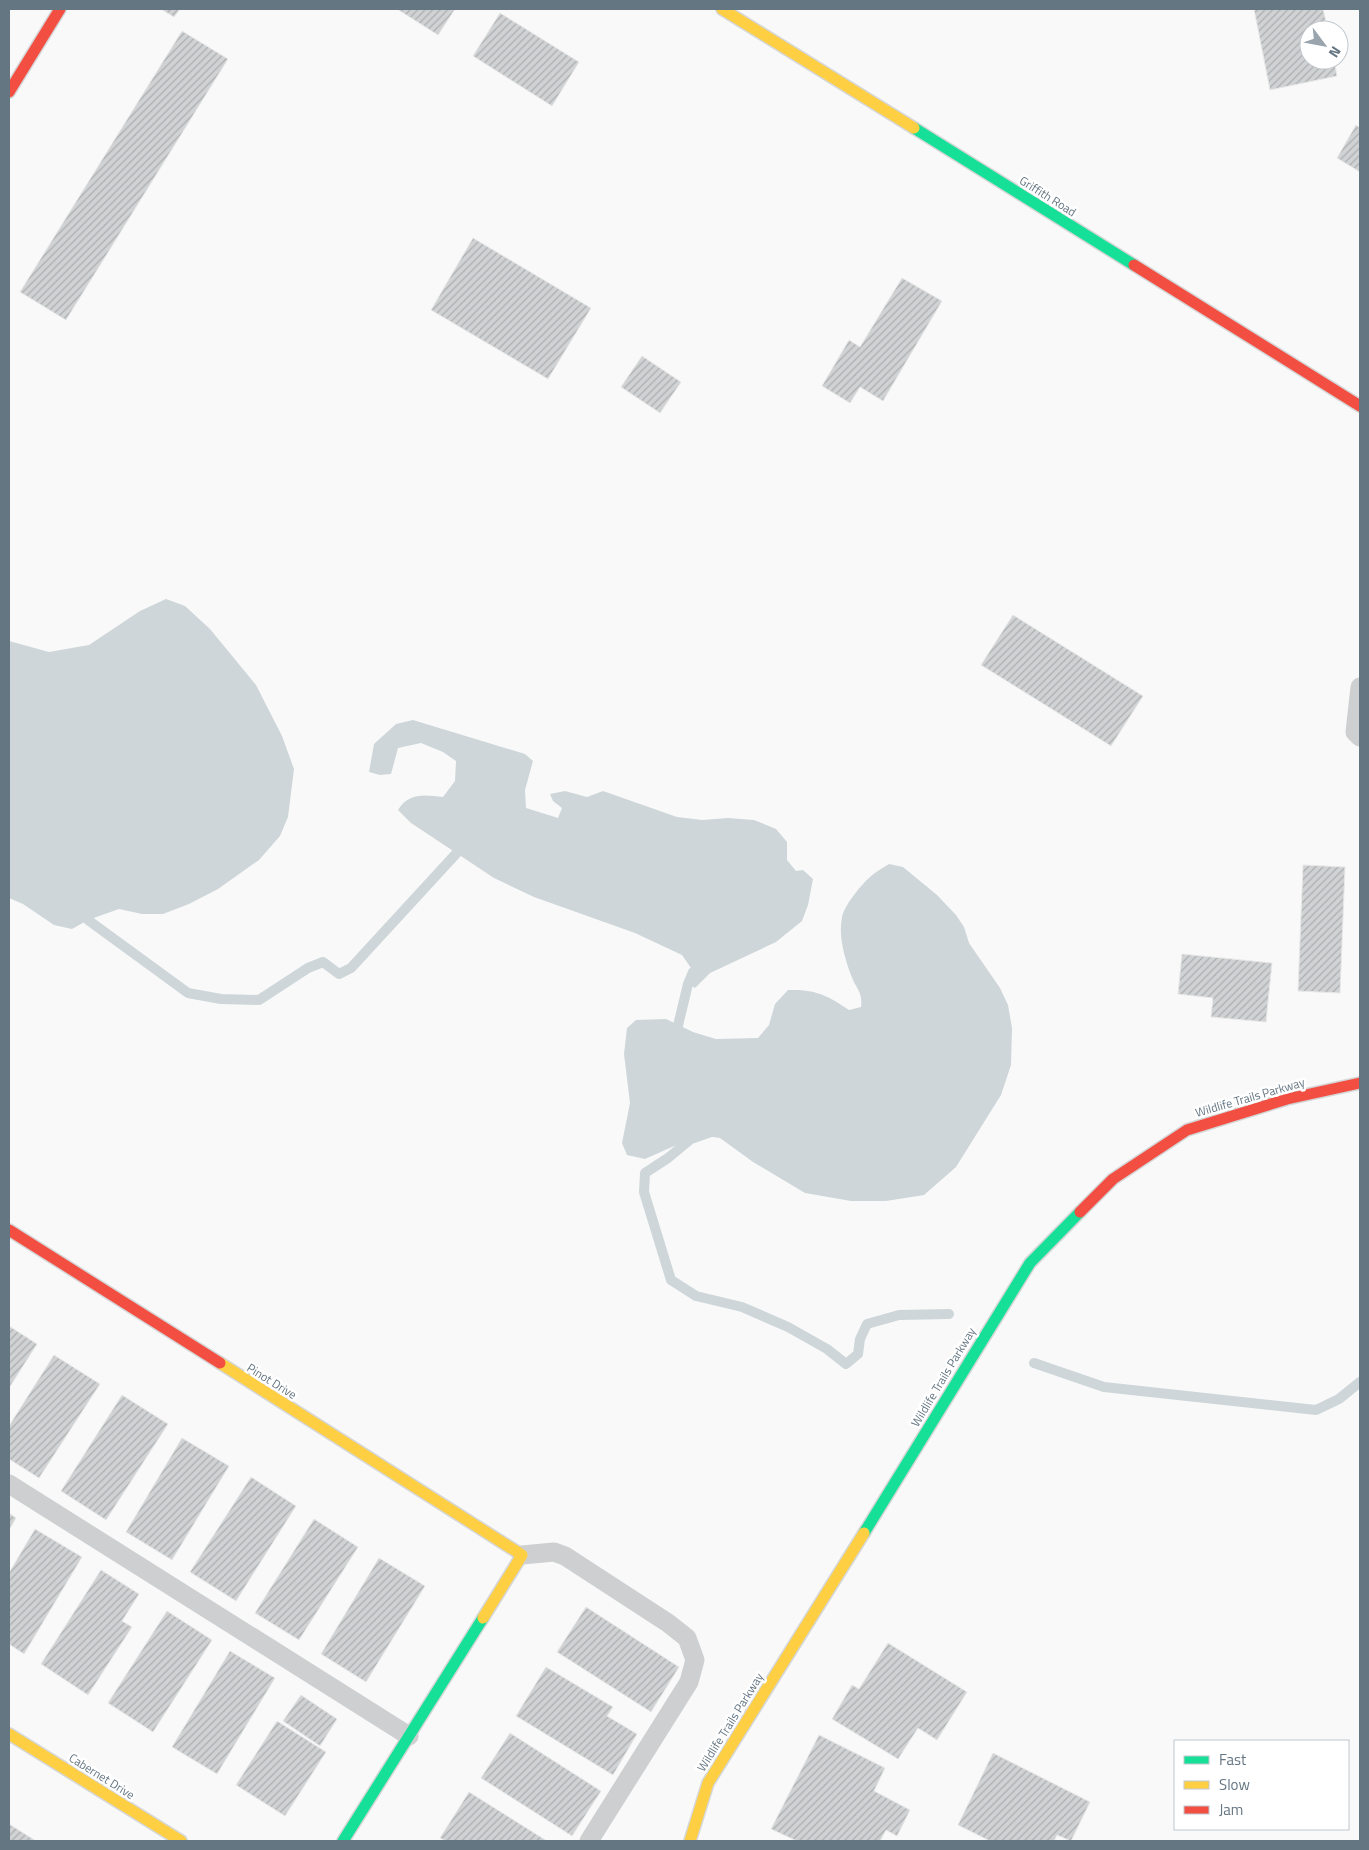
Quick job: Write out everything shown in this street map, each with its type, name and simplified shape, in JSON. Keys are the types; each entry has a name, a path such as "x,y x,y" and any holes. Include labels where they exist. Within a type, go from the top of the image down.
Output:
{"street":[{"path":"9,92 60,9"},
{"name":"Griffith Road","path":"722,9 1360,406"},
{"name":"Wildlife Trails Parkway","path":"690,1841 708,1783 1030,1263 1113,1179 1187,1130 1288,1099 1360,1083"},
{"name":"Pinot Drive","path":"9,1230 522,1555"},
{"path":"343,1841 522,1555"},
{"name":"Cabernet Drive","path":"9,1734 181,1841"}],"lane":[{"path":"1360,687 1355,732 1360,737"},
{"path":"9,1484 409,1736"},
{"path":"522,1555 554,1552 565,1556 681,1633 687,1638 696,1660 689,1682 588,1841"}],"shaded area":[{"path":"166,599 185,606 210,629 256,685 282,736 294,769 288,817 280,836 259,860 218,889 189,904 163,914 142,914 119,909 88,920 72,929 54,925 23,904 9,898 9,641 49,652 89,645 140,611"},
{"path":"413,720 525,754 533,761 525,790 526,808 558,818 562,808 553,801 550,794 565,791 587,797 603,791 677,817 702,820 728,818 754,820 776,829 787,842 787,860 796,871 803,870 813,879 808,905 802,921 776,942 710,973 695,988 688,984 691,968 682,955 635,933 534,897 494,878 411,823 398,810 402,804 412,797 424,795 443,797 455,781 456,761 443,752 421,743 398,748 391,774 380,775 369,772 374,744 396,724"},
{"path":"889,864 903,867 937,895 956,915 964,927 969,943 1000,988 1008,1005 1012,1028 1011,1065 1001,1095 956,1167 924,1195 886,1201 851,1201 805,1193 753,1162 720,1138 699,1135 645,1159 627,1155 622,1143 630,1103 624,1054 627,1028 636,1020 666,1019 693,1032 716,1039 758,1038 769,1025 775,1004 788,990 820,994 834,1000 849,1010 861,1007 860,994 846,962 841,932 842,918 849,902 862,885 872,875"}],"building":[{"path":"161,9 180,9 174,17"},
{"path":"397,9 455,9 438,35"},
{"path":"1254,9 1323,9 1326,20 1299,20 1299,70 1336,70 1337,76 1270,90"},
{"path":"500,13 579,62 552,106 473,56"},
{"path":"182,31 228,59 66,320 20,292"},
{"path":"1356,125 1360,128 1360,172 1337,158"},
{"path":"473,238 591,308 548,379 431,310"},
{"path":"902,278 942,301 883,401 860,387 850,403 822,386 849,340 860,347"},
{"path":"642,356 681,382 660,413 621,387"},
{"path":"1013,615 1143,696 1111,746 981,665"},
{"path":"1303,865 1345,867 1340,993 1298,991"},
{"path":"1182,954 1272,963 1266,1022 1211,1017 1213,998 1178,994"},
{"path":"9,1326 37,1344 9,1388"},
{"path":"54,1355 100,1384 39,1478 9,1459 9,1426"},
{"path":"122,1395 168,1424 106,1520 61,1491"},
{"path":"182,1438 229,1466 172,1560 126,1532"},
{"path":"251,1477 296,1506 236,1601 190,1572"},
{"path":"9,1513 16,1518 9,1530"},
{"path":"314,1519 358,1547 299,1640 255,1613"},
{"path":"35,1529 82,1557 24,1654 9,1644 9,1573"},
{"path":"379,1558 425,1586 366,1682 321,1654"},
{"path":"101,1570 139,1594 122,1621 132,1627 88,1695 41,1664"},
{"path":"586,1607 679,1667 651,1712 557,1652"},
{"path":"167,1611 212,1640 153,1732 108,1703"},
{"path":"888,1643 967,1692 937,1740 918,1728 898,1759 832,1719 852,1685 859,1689"},
{"path":"230,1651 275,1678 217,1774 172,1747"},
{"path":"546,1667 613,1707 607,1716 637,1734 613,1775 516,1716"},
{"path":"301,1695 337,1719 320,1746 283,1721"},
{"path":"277,1721 326,1752 285,1816 236,1785"},
{"path":"510,1733 601,1791 572,1836 481,1778"},
{"path":"819,1735 885,1768 874,1791 910,1810 897,1836 886,1830 880,1841 797,1841 771,1829"},
{"path":"993,1753 1090,1802 1071,1841 1057,1835 1054,1841 990,1841 958,1825"},
{"path":"469,1792 547,1841 446,1841 440,1838"},
{"path":"9,1824 36,1841 9,1841"}],"waterway":[{"path":"81,911 88,920 188,993 221,999 259,1000 308,968 323,962 339,974 351,968 465,844"},
{"path":"675,1038 688,984 693,972"},
{"path":"711,1132 691,1139 668,1158 645,1173 644,1192 671,1280 696,1296 742,1307 788,1327 827,1349 846,1364 858,1354 860,1339 867,1324 899,1315 949,1314"},
{"path":"1034,1363 1104,1387 1316,1410 1339,1399 1360,1382"}],"traffic: fast":[{"path":"914,128 1134,265"},
{"path":"864,1533 1030,1263 1080,1212"},
{"path":"343,1841 483,1618"}],"traffic: slow":[{"path":"722,9 914,128"},
{"path":"220,1363 522,1555 483,1618"},
{"path":"690,1841 708,1783 864,1533"},
{"path":"9,1734 181,1841"}],"traffic: jam":[{"path":"9,92 60,9"},
{"path":"1134,265 1360,406"},
{"path":"1080,1212 1113,1179 1187,1130 1287,1099 1360,1083"},
{"path":"9,1230 220,1363"}]}
